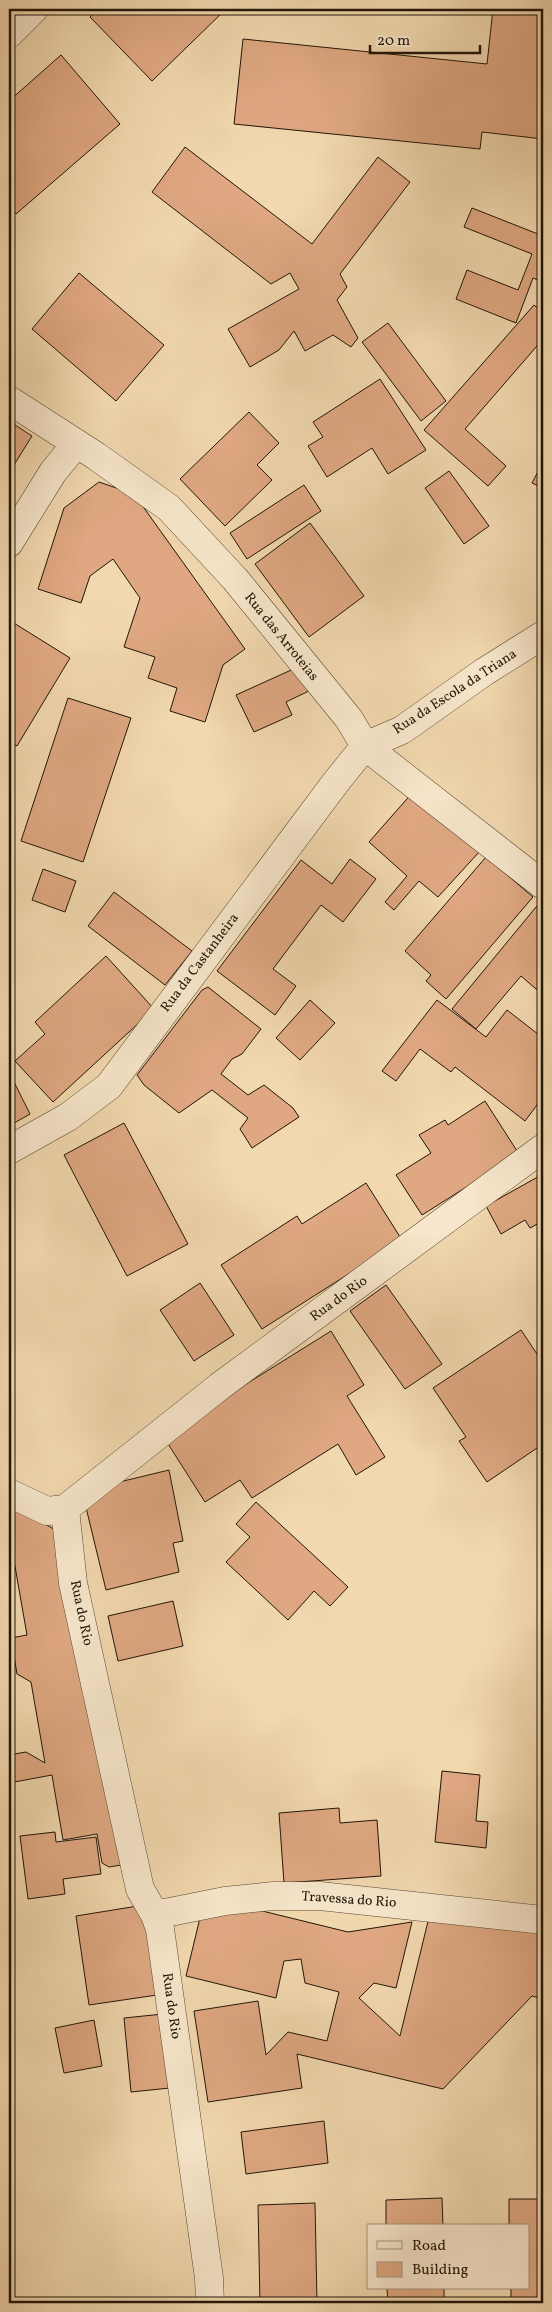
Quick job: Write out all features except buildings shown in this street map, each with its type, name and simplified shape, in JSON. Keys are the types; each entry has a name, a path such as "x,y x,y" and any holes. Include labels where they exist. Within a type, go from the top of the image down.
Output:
{"street":[{"path":"9,34 34,9"},
{"name":"Rua das Arroteias","path":"9,400 169,508 235,579 349,719 365,746 543,885"},
{"path":"9,543 53,472 76,444"},
{"name":"Rua da Escola da Triana","path":"365,746 402,730 484,672 543,635"},
{"name":"Rua da Castanheira","path":"9,1150 68,1117 109,1086 340,776 365,746"},
{"name":"Rua do Rio","path":"210,2303 209,2278 160,1929 155,1915 140,1889 73,1583 65,1510 220,1386 543,1148"},
{"path":"9,1493 47,1511 65,1510"},
{"name":"Travessa do Rio","path":"155,1915 225,1901 273,1896 320,1896 543,1920"}]}
